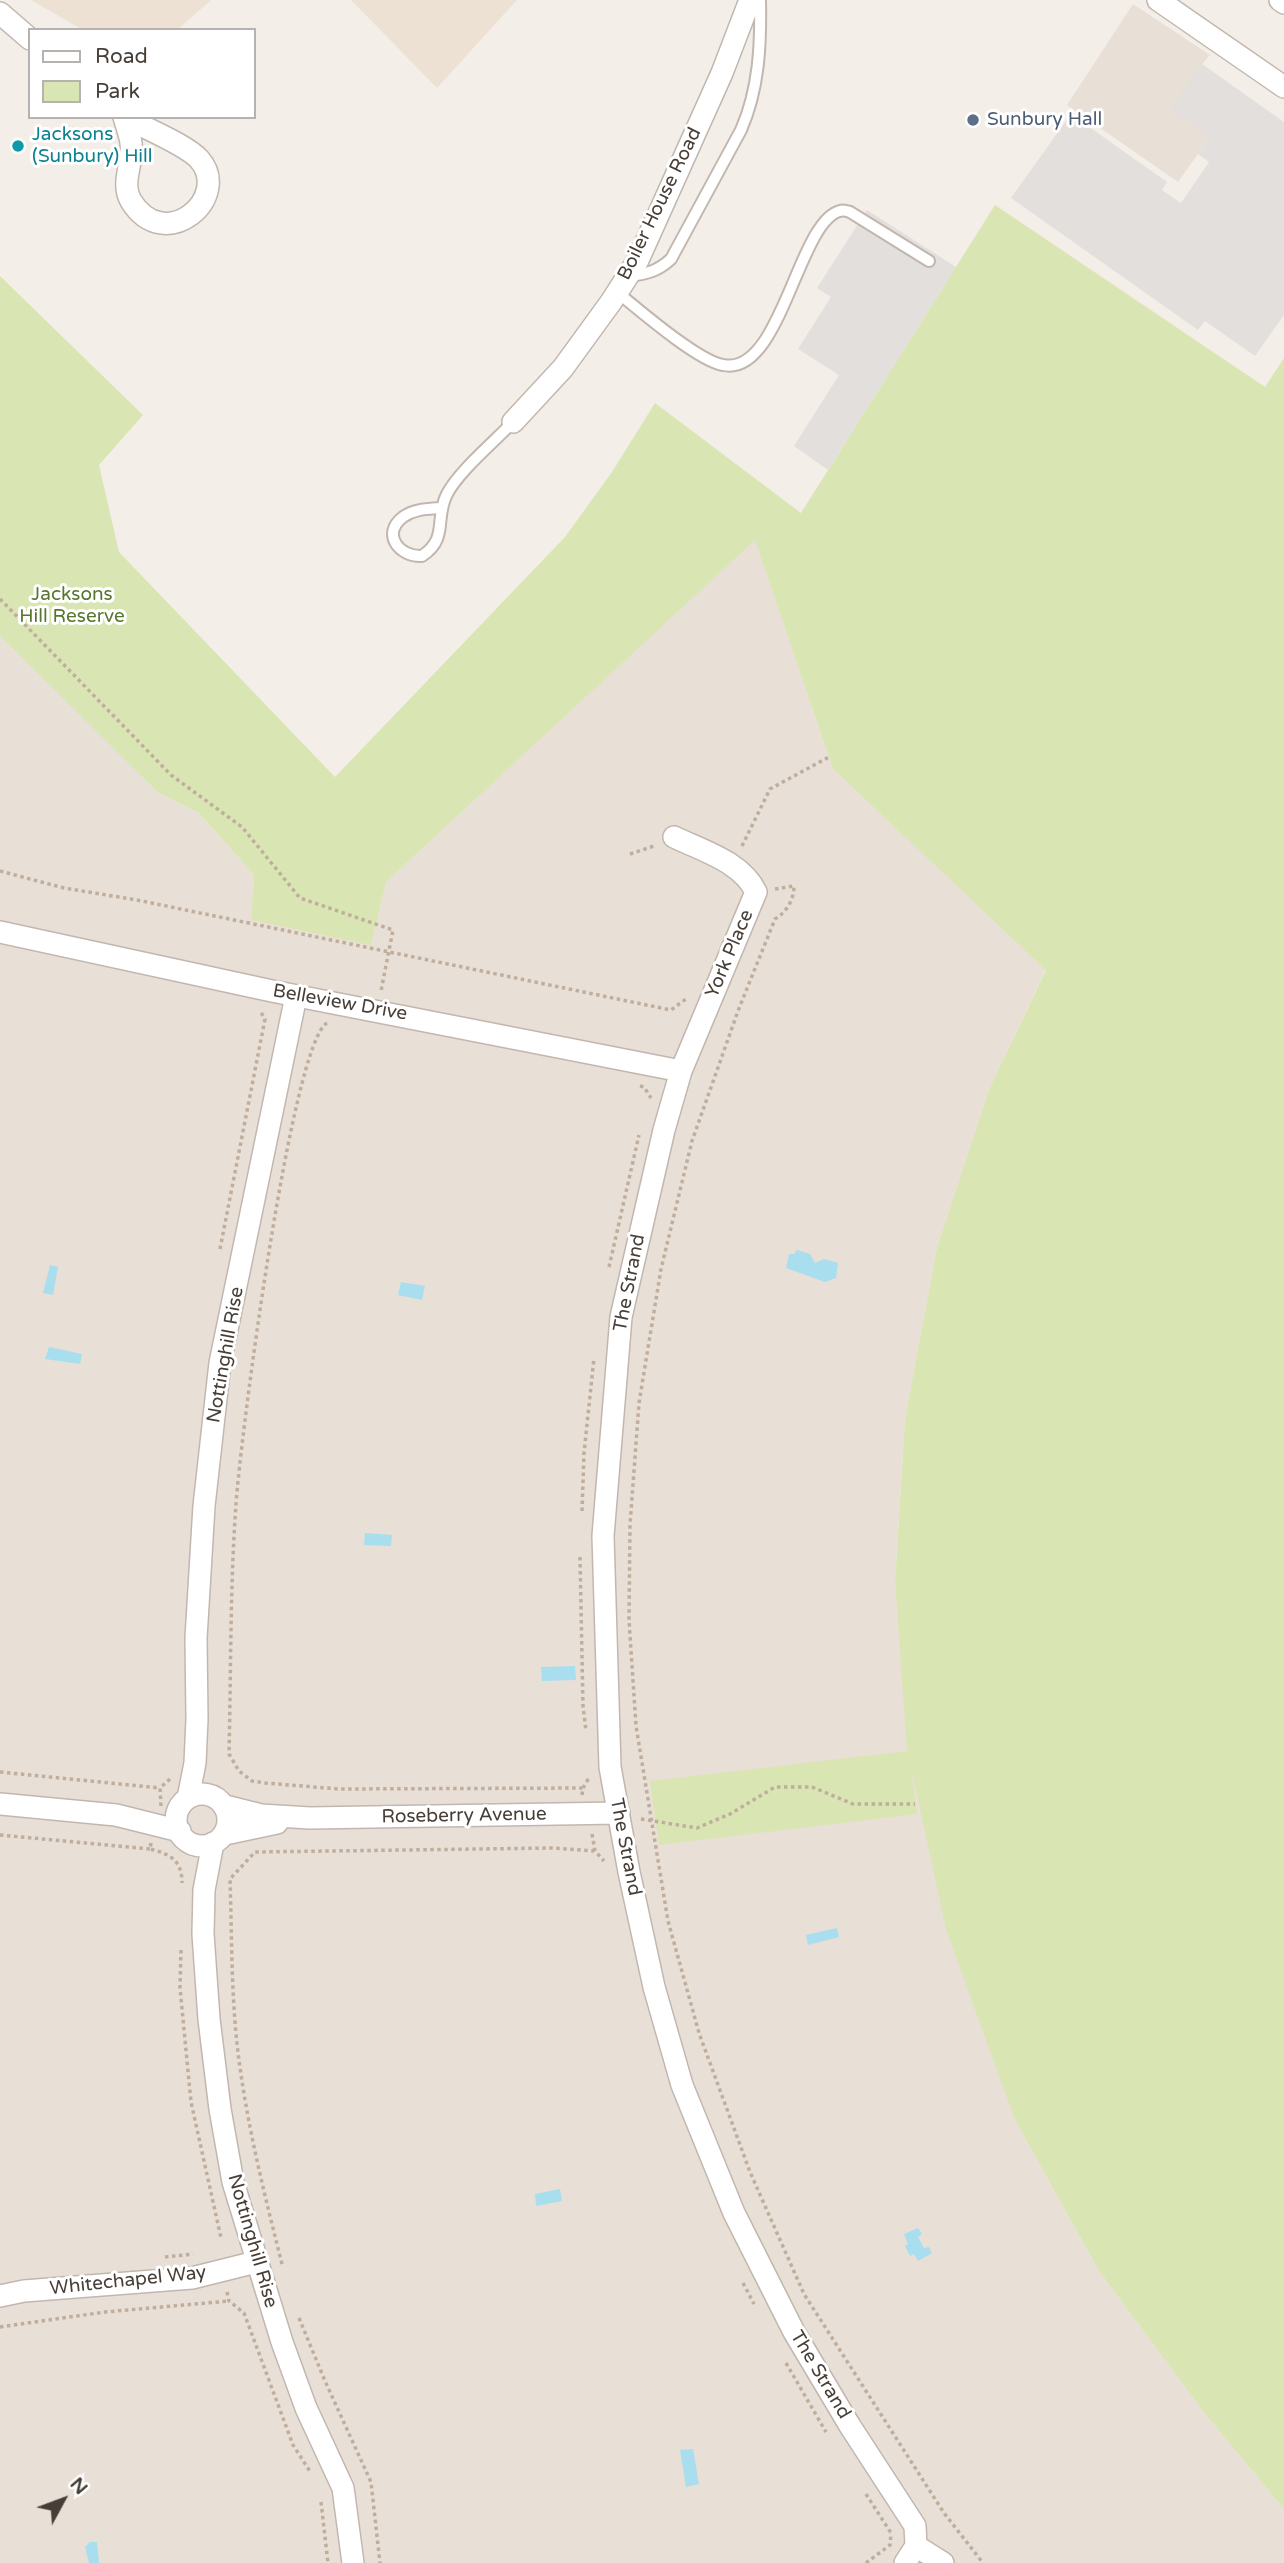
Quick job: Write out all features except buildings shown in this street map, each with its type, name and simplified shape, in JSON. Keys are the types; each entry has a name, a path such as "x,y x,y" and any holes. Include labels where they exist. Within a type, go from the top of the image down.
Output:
{"street":[{"name":"Boiler House Road","path":"513,422 563,368 622,284 656,223 722,73 750,0"},
{"path":"1158,0 1284,87"},
{"path":"0,13 28,37"},
{"path":"125,119 131,144 127,183 129,198 139,212 152,221 166,224 188,218 198,209 207,193 207,177 201,161 189,151 128,119"},
{"name":"York Place","path":"669,844 732,866 750,880 756,892 681,1071"},
{"name":"Belleview Drive","path":"0,932 296,996 681,1071"},
{"name":"Nottinghill Rise","path":"184,1802 195,1763 196,1638 204,1506 220,1363 296,996"},
{"name":"The Strand","path":"681,1071 664,1130 621,1317 603,1536 610,1767 654,1987 682,2085 734,2213 788,2320 850,2426 915,2526 911,2554"},
{"name":"Nottinghill Rise","path":"197,1719 203,1763 221,1802"},
{"path":"0,1804 117,1815 156,1813 184,1802 194,1794 207,1794 221,1802 228,1818 219,1838 199,1846 183,1835 117,1815"},
{"path":"183,1835 176,1819 184,1802"},
{"name":"Roseberry Avenue","path":"221,1802 261,1815 310,1818 619,1813"},
{"name":"Roseberry Avenue","path":"219,1838 258,1825 310,1818"},
{"name":"Nottinghill Rise","path":"183,1835 203,1906"},
{"name":"Nottinghill Rise","path":"219,1838 208,1863 203,1906 209,2019 220,2109 233,2182 256,2262 306,2408 343,2488 353,2563"},
{"name":"Whitechapel Way","path":"0,2296 24,2291 192,2278 256,2262"},
{"path":"911,2554 943,2563"}],"lane":[{"path":"760,0 761,29 755,86 741,130 671,258 662,267 622,284 701,354 723,365 738,364 752,356 767,337 816,233 826,220 839,211 850,212 929,261"},
{"path":"440,508 416,510 397,523 393,533 395,544 401,551 412,556 422,556 437,543 441,532 440,508 451,488 513,422"}],"path":[{"path":"0,599 171,775 242,827 300,898 393,930 377,1010"},
{"path":"732,866 770,789 829,757"},
{"path":"630,854 652,845 669,844"},
{"path":"0,871 64,888 671,1010 686,999 691,988"},
{"path":"756,892 794,886 794,893 784,914 775,919 692,1141 661,1269 639,1403 630,1525 629,1620 636,1726 668,1921 699,2033 750,2172 804,2294 944,2513 983,2563"},
{"path":"254,1004 265,1019 258,1060"},
{"path":"338,1025 326,1023 318,1031 306,1062 280,1192 251,1363 236,1503 230,1611 229,1754 239,1771 252,1781 265,1783 339,1789 583,1788"},
{"path":"632,1085 644,1087 651,1099 648,1107"},
{"path":"607,1279 613,1241 640,1133"},
{"path":"581,1520 584,1453 595,1354"},
{"path":"580,1547 583,1706 586,1734"},
{"path":"0,1772 160,1788"},
{"path":"581,1814 583,1788 591,1775"},
{"path":"619,1813 650,1822 697,1828 730,1814 775,1787 812,1787 853,1804 915,1804"},
{"path":"0,1835 150,1849"},
{"path":"285,2275 259,2172 239,2061 230,1879 256,1852 552,1848 595,1851"},
{"path":"220,2271 229,2301 244,2313 293,2445 314,2478"},
{"path":"0,2327 105,2312 229,2301"},
{"path":"297,2312 324,2381 370,2482 380,2563"},
{"path":"320,2493 328,2563"},
{"path":"866,2563 890,2545 891,2533"}],"shaded area":[{"path":"31,0 211,0 179,28 80,28"},
{"path":"351,0 517,0 437,88"},
{"path":"1133,4 1210,55 1202,64 1210,137 1178,182 1067,105"},
{"path":"1202,64 1284,122 1284,315 1255,356 1205,321 1198,330 1011,198 1071,114 1167,182 1162,190 1181,203 1209,162 1198,154 1210,137 1170,109"},
{"path":"867,210 956,267 828,470 794,446 839,375 798,349 831,297 817,288"},
{"path":"755,539 833,769 1046,969 990,1087 937,1247 905,1419 895,1582 908,1751 1015,2120 1099,2271 1206,2415 1284,2509 1284,2563 0,2563 0,636 157,792 199,813 254,875 251,920 371,944 386,882"}],"green space":[{"name":"Jacksons Hill Reserve","path":"995,205 1265,387 1284,358 1284,2509 1206,2415 1099,2271 1015,2120 946,1929 911,1767 917,1814 659,1845 650,1781 907,1751 895,1582 905,1419 937,1247 990,1087 1046,970 833,769 755,540 386,882 371,945 251,920 254,875 199,813 157,792 0,636 0,276 143,415 99,465 119,552 335,777 565,537 612,472 655,403 801,513"}],"water":[{"path":"797,1250 810,1254 815,1263 824,1259 838,1263 836,1278 825,1282 786,1268 789,1254 794,1254"},
{"path":"50,1265 58,1267 53,1295 43,1293"},
{"path":"401,1282 425,1286 422,1300 398,1295"},
{"path":"49,1347 82,1354 80,1364 45,1359"},
{"path":"365,1533 392,1535 391,1546 364,1545"},
{"path":"575,1666 576,1680 542,1681 541,1667"},
{"path":"837,1928 839,1937 808,1945 806,1935"},
{"path":"560,2189 562,2201 536,2206 535,2194"},
{"path":"918,2228 922,2234 918,2237 924,2248 929,2247 932,2253 918,2261 914,2254 910,2256 905,2246 908,2244 904,2234"},
{"path":"693,2449 699,2484 686,2487 680,2450"},
{"path":"90,2542 97,2542 99,2563 89,2563 85,2547"}],"place":[{"name":"Sunbury Hall","path":"973,120"},
{"name":"Jacksons (Sunbury) Hill","path":"18,146"}]}
